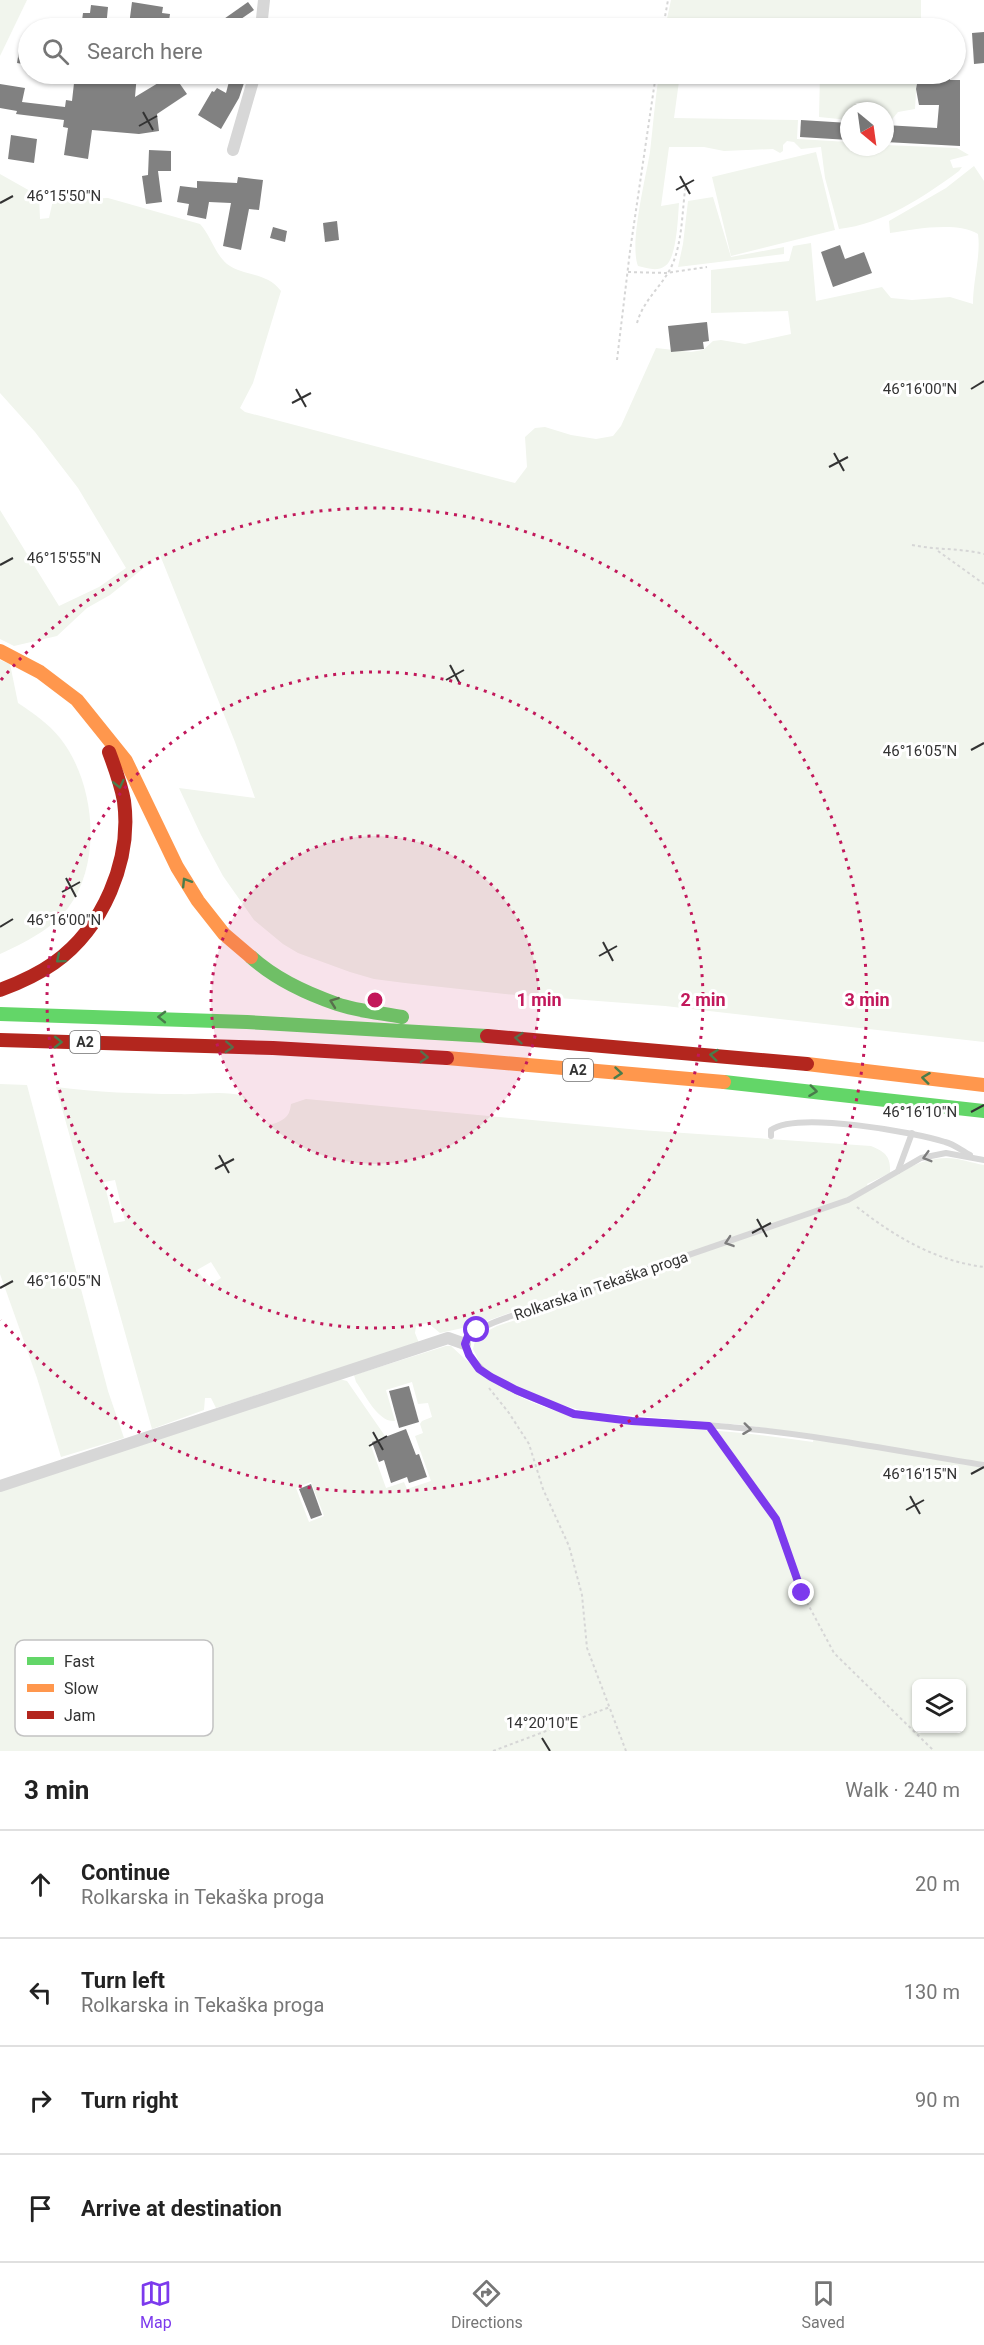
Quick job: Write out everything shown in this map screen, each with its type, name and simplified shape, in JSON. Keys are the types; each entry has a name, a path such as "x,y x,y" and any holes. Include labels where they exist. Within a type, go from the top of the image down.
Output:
{"highway":[{"path":"0,651 40,672 77,700 126,761 177,867 198,901 224,934 258,964 303,990 339,1005 400,1016 430,1030"},
{"path":"0,990 18,985 50,968 74,948 95,922 119,870 124,805 116,768 100,729"},
{"name":"A2","path":"0,1014 177,1018 430,1030 673,1050 984,1085"},
{"name":"A2","path":"0,1040 171,1044 434,1057 767,1086 984,1111"}],"street":[{"path":"262,18 264,0"},
{"path":"233,150 252,84"},
{"path":"0,1486 448,1338 465,1344"}],"lane":[{"path":"771,1136 771,1130 774,1127 804,1123 863,1125 912,1133 948,1143 973,1157"},
{"path":"898,1171 912,1133"},
{"name":"Rolkarska in Tekaška proga","path":"465,1344 468,1336 477,1330 529,1310 848,1200 921,1158 946,1153 984,1160"},
{"path":"465,1344 469,1355 479,1369 491,1377 574,1414 632,1421 740,1428 984,1465"}],"path":[{"path":"665,18 668,0"},
{"path":"617,360 630,251 655,84"},
{"path":"637,323 642,307 672,265 678,247 686,183"},
{"path":"628,272 666,273 707,267"},
{"path":"912,546 966,549 984,554"},
{"path":"936,549 984,584"},
{"path":"848,1200 883,1228 927,1252 964,1264 984,1267"},
{"path":"484,1383 509,1413 529,1444 543,1489 569,1546 582,1595 587,1648 626,1751"},
{"path":"709,1426 776,1519 802,1593 834,1653 934,1751"},
{"path":"492,1751 610,1707"}],"shaded area":[{"path":"0,0 27,0 18,18 0,56"},
{"path":"671,0 921,0 921,18 667,18"},
{"path":"658,84 679,84 674,118 798,120 797,139 840,141 840,156 894,156 894,145 957,148 969,155 950,160 953,168 962,167 959,171 902,208 871,221 839,229 825,178 821,147 801,149 794,142 787,141 780,153 773,149 724,151 704,147 669,147 661,206 679,203 672,255 669,262 659,269 638,266 636,242 650,152"},
{"path":"820,84 916,84 915,109 898,112 894,117 894,102 840,102 840,119 819,117"},
{"path":"816,152 835,230 731,256 712,177"},
{"path":"974,166 984,181 984,1042 665,1006 505,994 374,979 298,953 283,944 254,920 223,876 179,788 255,798 160,555 110,595 87,608 57,636 14,646 0,639 0,510 59,606 99,587 126,568 78,488 35,432 0,393 0,174 39,196 40,219 49,218 53,200 108,198 200,224 227,264 240,271 269,280 275,285 281,291 253,383 240,408 245,412 515,483 527,467 525,437 535,428 545,427 571,435 596,439 613,436 621,426 656,348 691,352 703,350 713,341 745,344 791,334 788,311 711,313 711,270 789,261 793,246 811,243 816,301 882,287 891,298 912,300 950,297 973,304 978,234 969,230 947,227 890,233 889,221 946,188"},
{"path":"713,197 731,257 784,247 784,254 678,267 688,201"},
{"path":"0,660 10,664 18,703 51,728 72,756 87,799 90,846 79,889 68,908 46,929 0,954"},
{"path":"0,1084 27,1085 108,1391 124,1438 61,1457 37,1378 0,1274"},
{"path":"56,1087 132,1093 236,1094 244,1096 260,1118 269,1124 286,1117 291,1104 306,1099 640,1130 871,1146 886,1155 890,1173 867,1184 869,1189 926,1161 947,1158 984,1165 984,1751 0,1751 0,1491 339,1379 347,1381 385,1436 370,1443 386,1488 404,1482 407,1489 431,1481 415,1436 423,1433 420,1424 422,1421 432,1417 428,1403 418,1404 412,1382 386,1390 395,1421 389,1420 372,1407 354,1375 446,1346 451,1346 493,1381 509,1391 555,1411 579,1417 813,1442 814,1435 744,1425 590,1412 565,1406 517,1387 490,1373 479,1362 473,1349 476,1337 497,1326 525,1317 523,1308 476,1325 440,1333 428,1323 416,1326 415,1333 419,1343 216,1408 211,1398 205,1398 204,1410 152,1429","holes":["115,1180 125,1221 114,1223 104,1182","211,1262 221,1278 209,1286 197,1270","311,1482 324,1516 309,1522 296,1488"]}],"building":[{"path":"132,2 163,7 162,13 170,14 169,18 130,18"},
{"path":"248,2 254,10 242,18 225,18"},
{"path":"91,5 108,7 107,18 82,18 83,13 90,13"},
{"path":"984,32 984,63 974,64 972,33"},
{"path":"0,84 25,88 22,102 65,107 66,100 72,101 74,84 136,84 135,97 156,84 180,84 187,94 157,114 159,131 139,134 92,130 88,159 64,155 68,128 63,127 64,120 16,114 17,111 0,108"},
{"path":"228,84 244,84 239,98 221,129 198,115 212,91 214,92 217,88 226,93"},
{"path":"917,84 960,84 960,146 894,142 894,126 937,128 939,105 919,105"},
{"path":"801,120 840,122 840,139 800,137"},
{"path":"11,135 37,139 34,163 8,159"},
{"path":"149,150 171,151 171,171 158,171 162,202 146,204 142,176 148,175"},
{"path":"238,177 263,180 259,210 249,209 241,250 223,246 231,203 209,202 206,219 187,215 189,204 177,202 180,186 197,188 197,181 237,183"},
{"path":"337,221 339,240 325,242 323,223"},
{"path":"273,227 287,231 285,242 270,238"},
{"path":"840,245 845,259 864,252 872,273 833,287 821,252"},
{"path":"707,322 709,341 703,342 704,349 671,352 668,326"},
{"path":"409,1386 419,1422 399,1428 389,1391"},
{"path":"406,1429 416,1455 419,1454 427,1477 409,1483 407,1477 391,1483 384,1460 379,1462 372,1442"},
{"path":"311,1484 322,1515 311,1519 299,1489"}],"traffic: fast":[{"path":"251,957 281,978 326,1000 353,1008 402,1017"},
{"path":"0,1014 247,1022 487,1036"},
{"path":"724,1082 984,1111"}],"traffic: slow":[{"path":"0,651 40,672 77,700 126,761 177,867 198,901 224,934 251,957"},
{"path":"447,1058 724,1082"},
{"path":"807,1064 984,1085"}],"traffic: jam":[{"path":"0,990 41,971 71,948 87,931 110,891 123,847 125,824 123,795 109,752"},
{"path":"487,1036 807,1064"},
{"path":"0,1040 273,1048 447,1058"}],"route":[{"path":"477,1330 468,1336 465,1344 469,1355 479,1369 516,1390 574,1414 632,1421 709,1426 776,1519 802,1593"}]}
